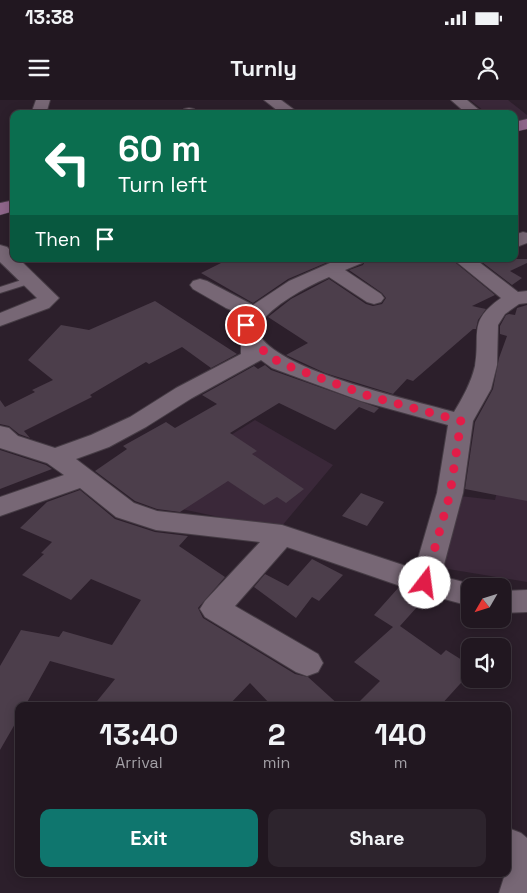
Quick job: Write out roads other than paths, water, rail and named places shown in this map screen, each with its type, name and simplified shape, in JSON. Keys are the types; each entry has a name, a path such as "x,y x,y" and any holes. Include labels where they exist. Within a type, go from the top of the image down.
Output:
{"street":[{"path":"271,100 287,110"},
{"path":"458,100 472,110"},
{"path":"0,251 10,260"},
{"path":"0,320 42,304 49,298 12,262"},
{"path":"56,457 100,441 138,422 184,393 252,356 252,342 246,325 255,313 294,284 348,262"},
{"path":"425,583 450,494 461,421 479,389 486,365 488,325 497,310 521,298 472,262"},
{"path":"330,269 374,298"},
{"path":"200,285 233,304 255,313"},
{"path":"252,342 280,363 317,378 369,396 461,421"},
{"path":"0,434 9,442 56,457 126,510 156,520 282,535 425,583 461,593"},
{"path":"0,507 84,477"},
{"path":"282,535 258,564 215,608 307,664"},
{"path":"511,602 527,601"},
{"path":"511,849 527,863 518,893"}],"lane":[{"path":"0,290 31,280"}]}
